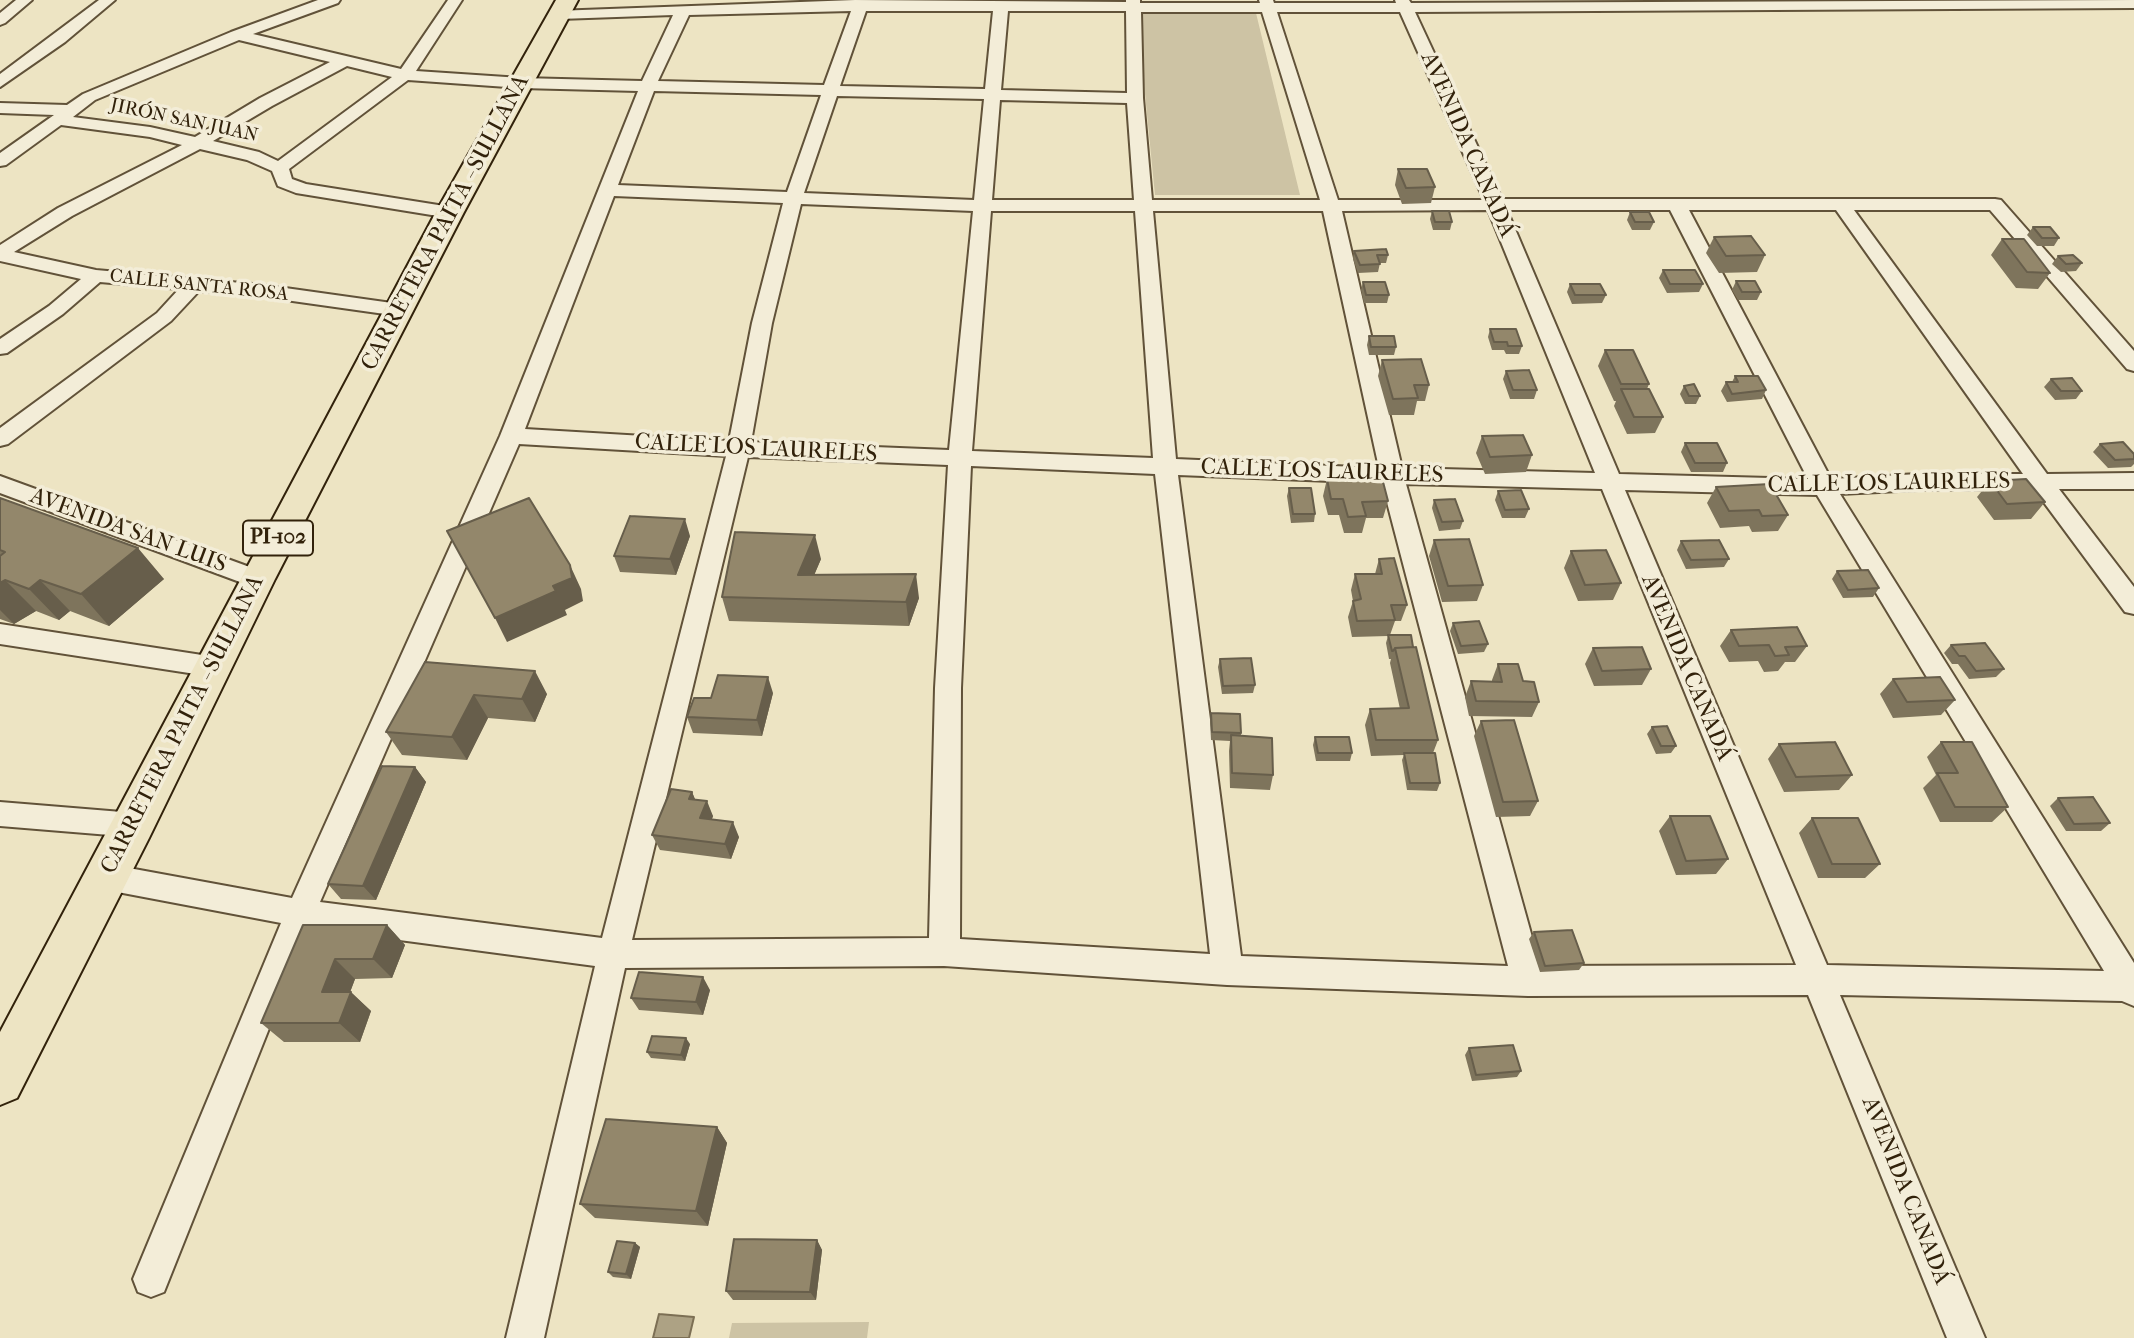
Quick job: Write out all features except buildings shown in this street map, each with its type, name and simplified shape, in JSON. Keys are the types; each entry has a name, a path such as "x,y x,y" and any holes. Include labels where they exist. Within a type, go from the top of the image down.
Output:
{"main road":[{"name":"CARRETERA PAITA - SULLANA","path":"0,1081 215,667 257,579 450,212 563,7"}],"street":[{"path":"0,20 25,0"},
{"path":"0,82 108,0"},
{"path":"0,161 89,97 236,35 333,0"},
{"path":"281,167 405,75 455,0"},
{"path":"524,1338 613,954 739,449 762,323 793,197 861,3"},
{"path":"563,7 683,11 727,5 861,3 2124,3"},
{"path":"944,952 948,688 960,458 1001,3"},
{"path":"1267,3 1331,205 1392,476 1528,981"},
{"path":"1133,4 1135,98 1165,466 1227,970"},
{"name":"AVENIDA CANADÁ","path":"1404,4 1494,204 1607,481 1966,1338"},
{"path":"151,1279 300,913 511,436 648,85 683,11"},
{"path":"236,35 405,75 521,83 829,89 991,97 1135,98"},
{"path":"0,254 65,212 198,143 266,102 344,61"},
{"name":"JIRÓN SAN JUAN","path":"0,107 65,115 253,156 281,167 284,182 302,189 450,212"},
{"path":"608,190 982,206 1995,204 2134,364"},
{"path":"1677,205 1824,487 2133,988"},
{"path":"1843,206 2041,482 2134,605"},
{"name":"CALLE SANTA ROSA","path":"0,254 96,276 264,291 399,310"},
{"path":"0,348 56,310 96,276"},
{"path":"0,439 164,317 194,285"},
{"name":"CALLE LOS LAURELES","path":"511,436 739,449 1392,476 1824,487 1918,482 2134,481"},
{"name":"AVENIDA SAN LUIS","path":"0,484 257,579"},
{"path":"0,634 215,667"},
{"path":"0,814 134,825"},
{"path":"107,877 300,913 613,954 944,952 1227,970 1528,981 1818,980 2133,988"}],"shaded area":[{"path":"1137,13 1256,13 1300,195 1155,195"},
{"path":"659,1314 694,1317 689,1338 653,1338"},
{"path":"869,1322 867,1338 729,1338 732,1323"}]}
